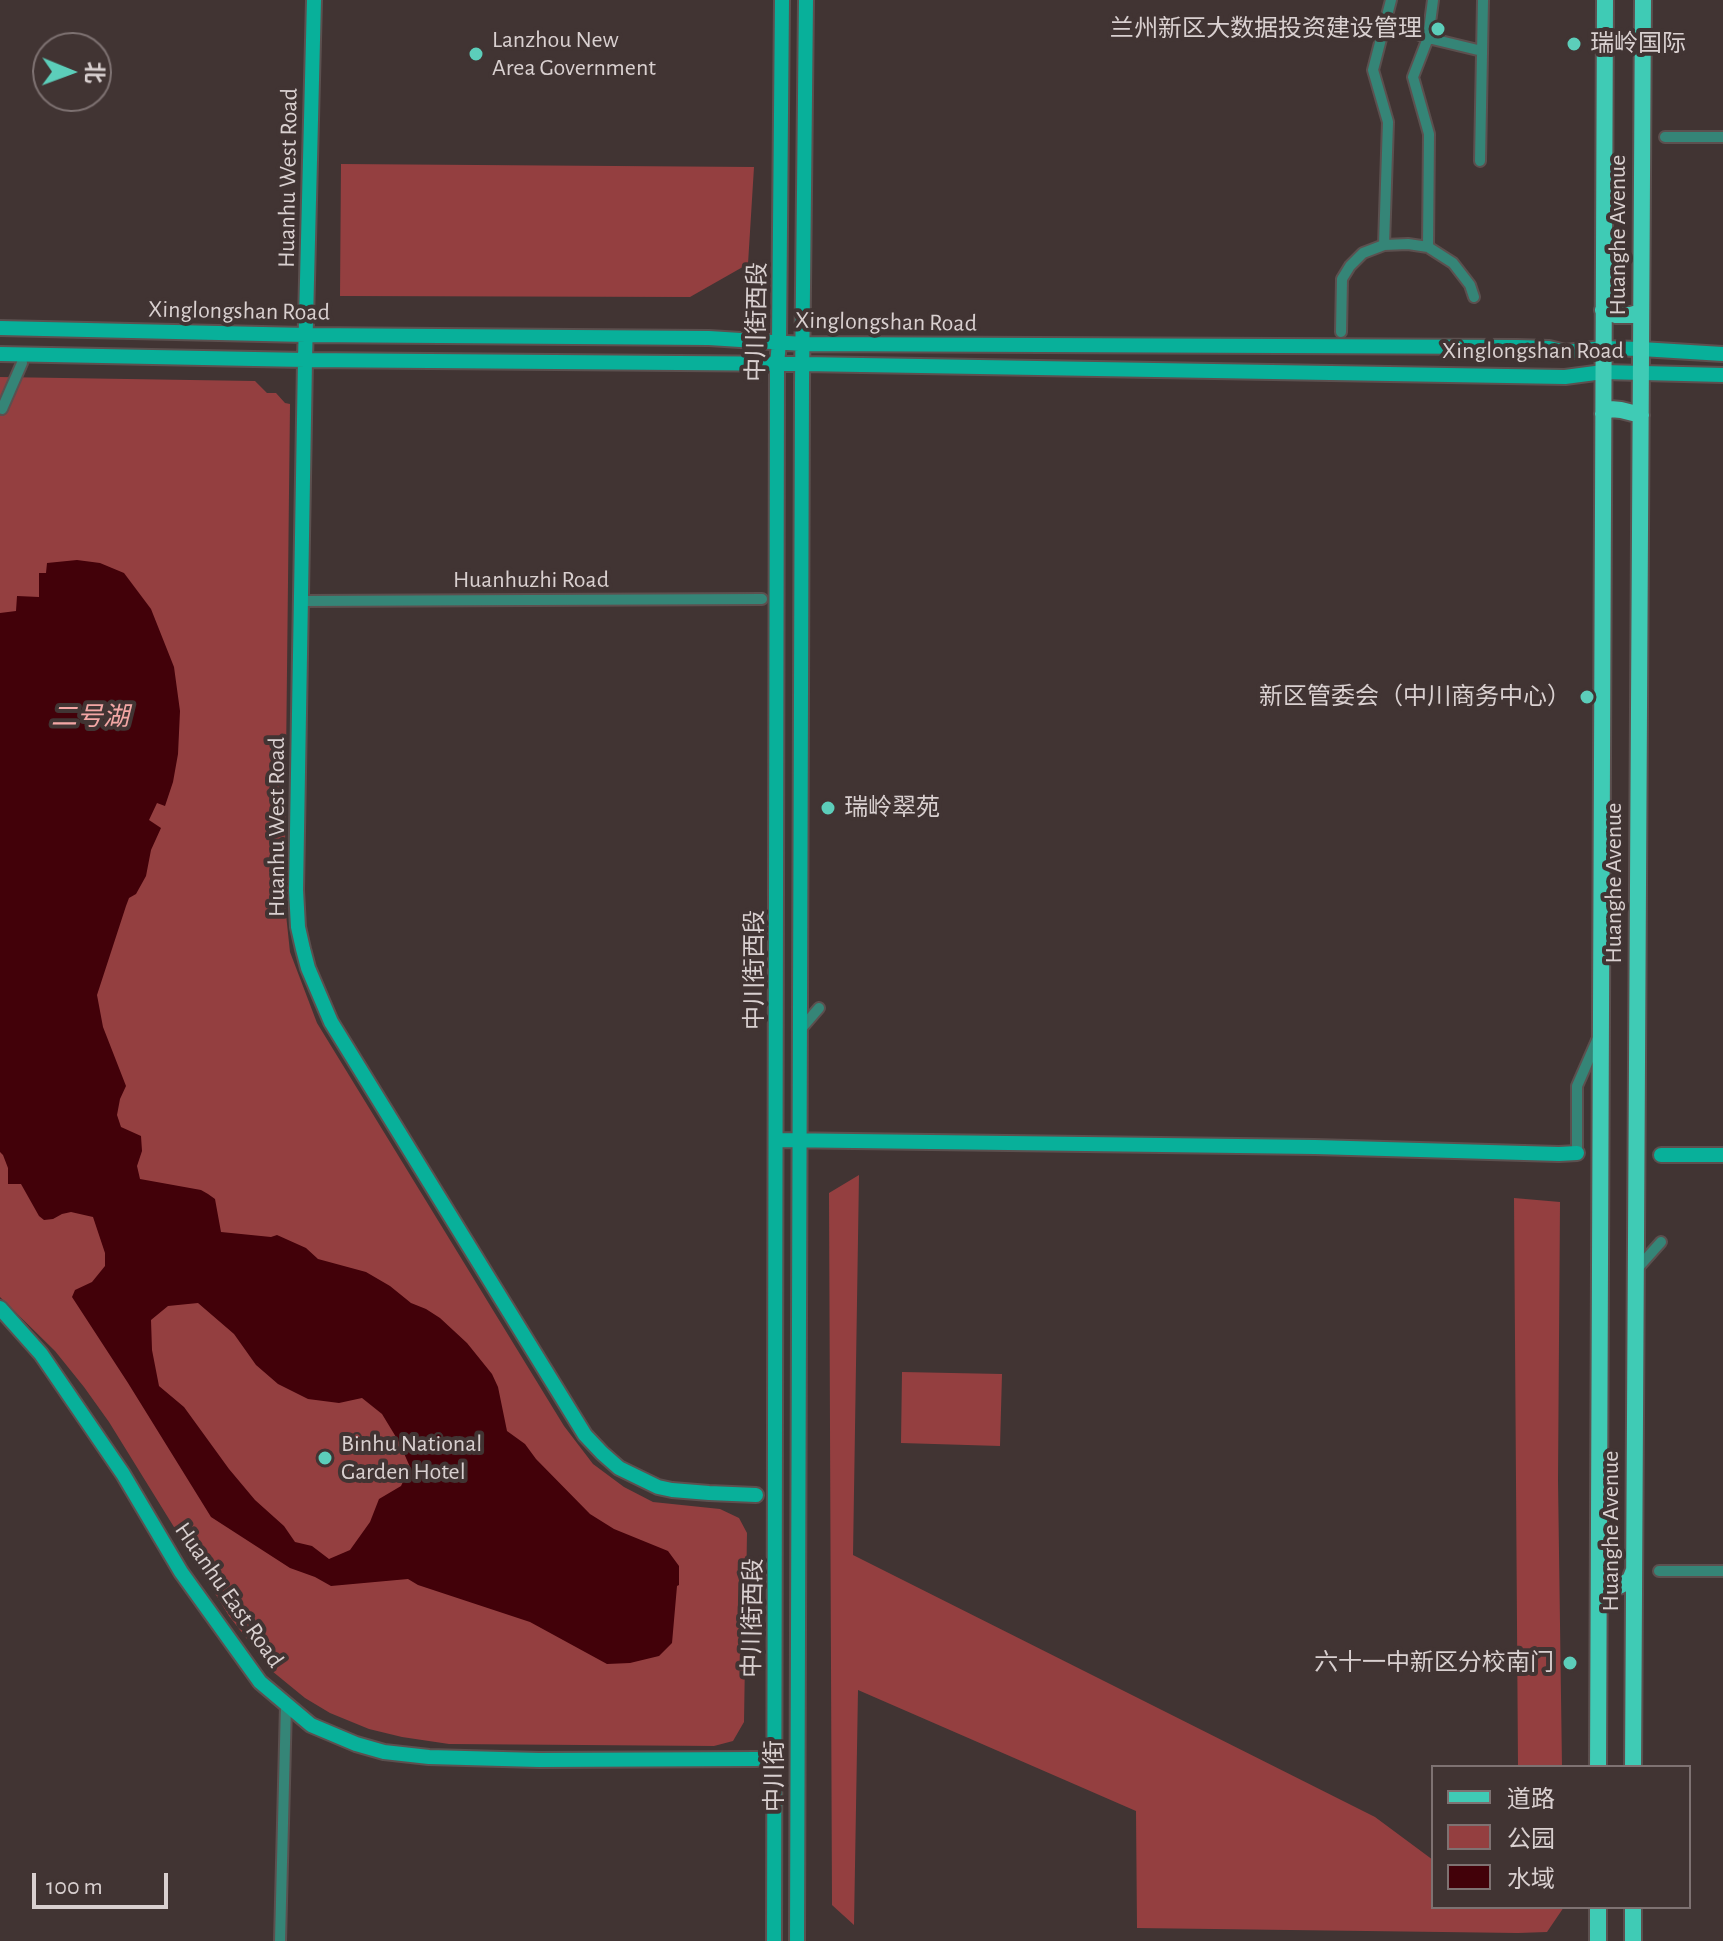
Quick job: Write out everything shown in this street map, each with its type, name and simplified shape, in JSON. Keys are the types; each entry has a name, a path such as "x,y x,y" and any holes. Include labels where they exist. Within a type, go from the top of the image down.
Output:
{"main road":[{"name":"Huanghe Avenue","path":"1598,1765 1605,0"},
{"name":"Huanghe Avenue","path":"1633,1765 1643,0"},
{"path":"1603,310 1616,315 1641,312"},
{"path":"1603,414 1610,409 1641,415"},
{"path":"1599,1568 1603,1579 1613,1586 1625,1584 1634,1569"},
{"path":"1598,1909 1598,1941"},
{"path":"1633,1909 1633,1941"}],"street":[{"name":"Huanhu West Road","path":"314,0 296,907 308,968 331,1022 359,1070 585,1435 619,1468 658,1487 756,1495"},
{"name":"中川街西段","path":"774,1941 777,365 782,0"},
{"name":"中川街西段","path":"797,1611 806,0"},
{"path":"1384,245 1388,122 1373,70 1391,0"},
{"path":"1428,247 1429,134 1413,77 1428,38 1433,0"},
{"path":"1480,161 1483,0"},
{"path":"1385,22 1428,38 1482,51"},
{"path":"1665,137 1723,137"},
{"path":"1341,332 1342,279 1363,253 1384,245 1428,247 1453,263 1470,285 1474,297"},
{"path":"780,292 795,299 803,293"},
{"name":"Xinglongshan Road","path":"0,328 306,335 709,338 803,344 1517,347 1565,352 1603,348 1723,354"},
{"path":"1683,351 1683,374"},
{"path":"1565,352 1565,377"},
{"name":"Xinglongshan Road","path":"0,354 1565,377 1603,372 1723,375"},
{"path":"2,409 22,363"},
{"name":"Huanhuzhi Road","path":"301,601 762,599"},
{"path":"800,1030 819,1008"},
{"path":"777,1140 1577,1153 1577,1086 1600,1033"},
{"path":"1661,1155 1723,1155"},
{"path":"1636,1270 1661,1242"},
{"name":"Huanhu East Road","path":"0,1308 41,1354 123,1474 181,1572 260,1682 311,1725 384,1752 429,1757 757,1759"},
{"path":"1659,1571 1723,1571"},
{"name":"中川街","path":"797,1611 797,1941"},
{"path":"280,1941 286,1705"}],"green space":[{"path":"341,164 754,167 748,264 690,297 340,296"},
{"path":"0,377 255,381 267,393 276,393 290,404 285,905 290,952 317,1023 564,1426 593,1464 624,1487 653,1502 720,1509 739,1518 747,1533 744,1722 733,1741 714,1746 449,1744 369,1729 330,1713 305,1698 272,1671 229,1616 84,1387 55,1351 0,1297"},
{"path":"859,1175 853,1555 1375,1817 1431,1859 1431,1909 1563,1909 1547,1932 1137,1928 1136,1811 858,1690 854,1925 832,1905 829,1193"},
{"path":"1514,1198 1560,1202 1558,1480 1562,1765 1518,1765"},
{"path":"902,1372 1002,1374 1000,1446 901,1443"}],"water":[{"name":"二号湖","path":"77,560 100,563 124,573 151,609 174,667 180,711 173,782 165,806 157,803 149,820 161,828 151,850 146,876 136,894 129,898 97,995 103,1027 126,1086 117,1115 121,1127 141,1136 142,1151 137,1166 140,1179 201,1190 215,1199 221,1232 277,1235 306,1248 318,1259 366,1272 411,1303 440,1318 467,1343 492,1374 498,1387 507,1431 525,1444 590,1514 614,1529 668,1551 679,1566 672,1643 659,1656 630,1663 607,1664 530,1622 408,1579 331,1586 290,1568 211,1517 72,1297 75,1290 92,1282 105,1266 105,1253 93,1217 71,1212 44,1220 21,1184 8,1184 8,1168 0,1152 0,613 16,611 17,596 39,597 39,573 46,573 47,563","holes":["198,1303 234,1334 256,1365 278,1384 308,1399 339,1403 362,1398 382,1414 399,1442 410,1467 401,1486 379,1499 370,1522 350,1550 329,1559 312,1546 295,1542 284,1526 255,1500 229,1469 184,1407 159,1386 152,1350 151,1320 168,1306"]}],"place":[{"name":"兰州新区大数据投资建设管理","path":"1438,29"},
{"name":"瑞岭国际","path":"1574,44"},
{"name":"Lanzhou New Area Government","path":"476,54"},
{"name":"新区管委会（中川商务中心）","path":"1587,697"},
{"name":"瑞岭翠苑","path":"828,808"},
{"name":"Binhu National Garden Hotel","path":"325,1458"},
{"name":"六十一中新区分校南门","path":"1570,1663"}]}
